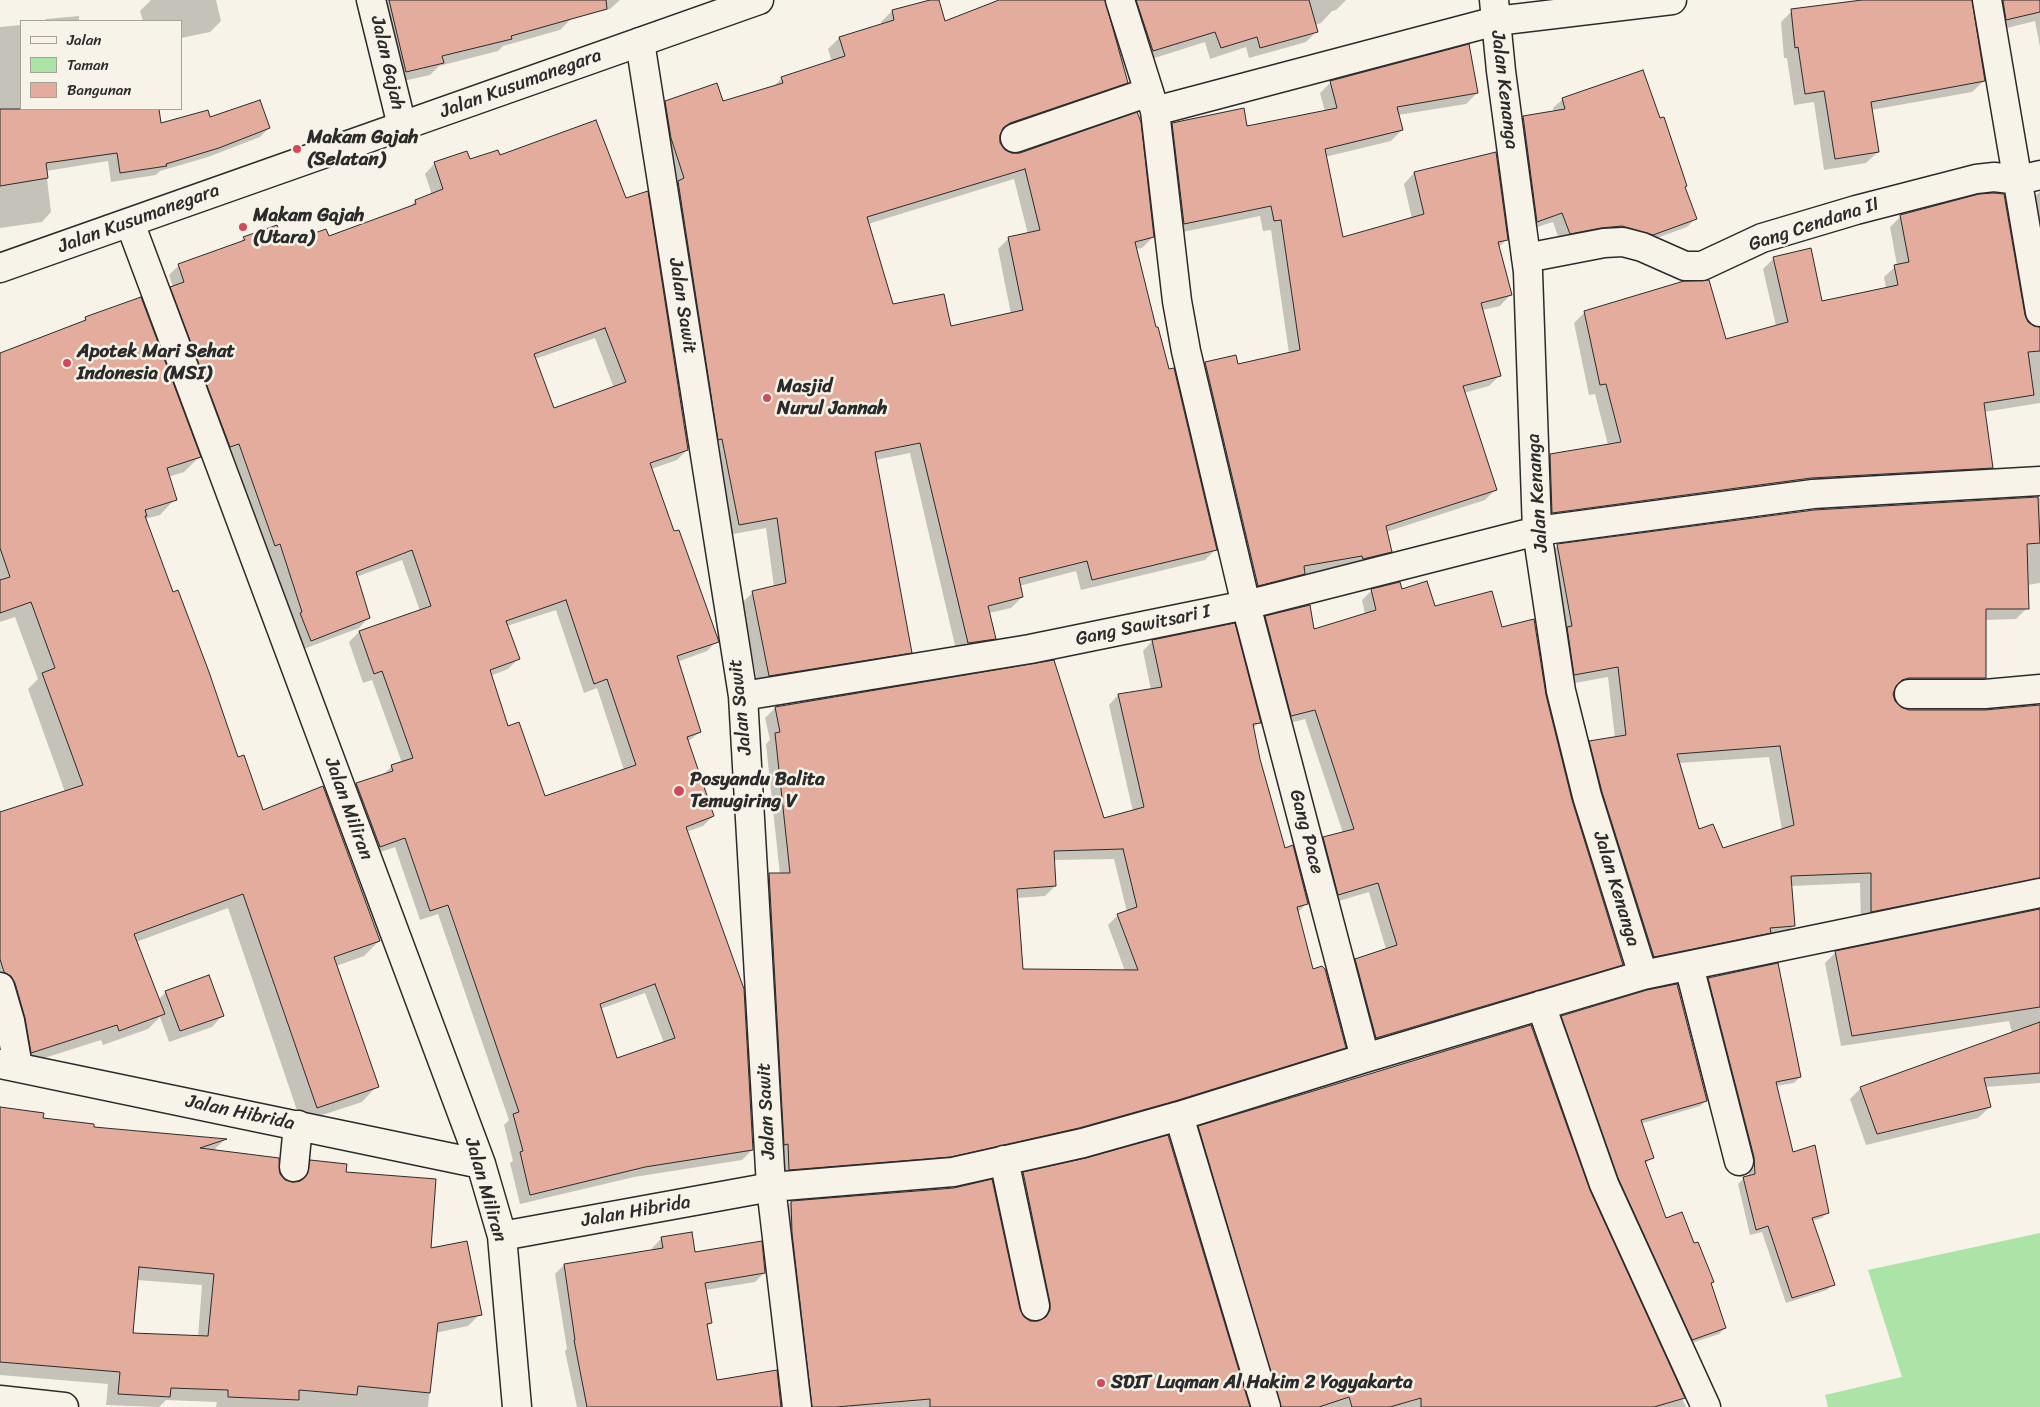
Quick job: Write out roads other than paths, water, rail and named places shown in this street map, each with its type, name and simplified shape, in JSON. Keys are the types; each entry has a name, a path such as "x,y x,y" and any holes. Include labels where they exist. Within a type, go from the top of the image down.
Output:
{"street":[{"name":"Jalan Gajah","path":"372,0 402,126"},
{"name":"Jalan Kusumanegara","path":"0,268 759,0"},
{"name":"Gang Pace","path":"1120,0 1152,102 1180,325 1246,605 1365,1058"},
{"path":"1015,138 1495,11 1672,0"},
{"path":"1987,0 2029,177 2040,312"},
{"name":"Jalan Kenanga","path":"1495,11 1526,258 1538,531 1561,691 1587,796 1643,975"},
{"name":"Jalan Sawit","path":"640,42 743,696 771,1187 797,1407"},
{"name":"Gang Cendana II","path":"1526,258 1604,243 1624,242 1642,247 1685,266 1702,266 1762,238 1856,210 1976,179 2029,177"},
{"name":"Jalan Miliran","path":"130,223 481,1164 502,1236 516,1407"},
{"name":"Gang Sawitsari I","path":"743,696 1030,649 1246,605 1538,531 1813,494 2040,481"},
{"path":"1909,694 1986,694 2040,689"},
{"name":"Jalan Hibrida","path":"502,1236 771,1187 953,1172 1083,1143 1179,1116 1643,975 2040,893"},
{"path":"1690,966 1739,1161"},
{"path":"0,987 10,1021 9,1066"},
{"path":"1541,1005 1604,1184 1706,1407"},
{"name":"Jalan Hibrida","path":"9,1066 481,1164"},
{"path":"1179,1116 1266,1407"},
{"path":"294,1167 298,1125"},
{"path":"1004,1160 1035,1306"},
{"path":"0,1400 64,1407"}],"place":[{"name":"Makam Gajah (Selatan)","path":"297,149"},
{"name":"Makam Gajah (Utara)","path":"243,227"},
{"name":"Apotek Mari Sehat Indonesia (MSI)","path":"67,363"},
{"name":"Masjid Nurul Jannah","path":"767,398"},
{"name":"Posyandu Balita Temugiring V","path":"679,791"},
{"name":"SDIT Luqman Al Hakim 2 Yogyakarta","path":"1101,1383"}]}
